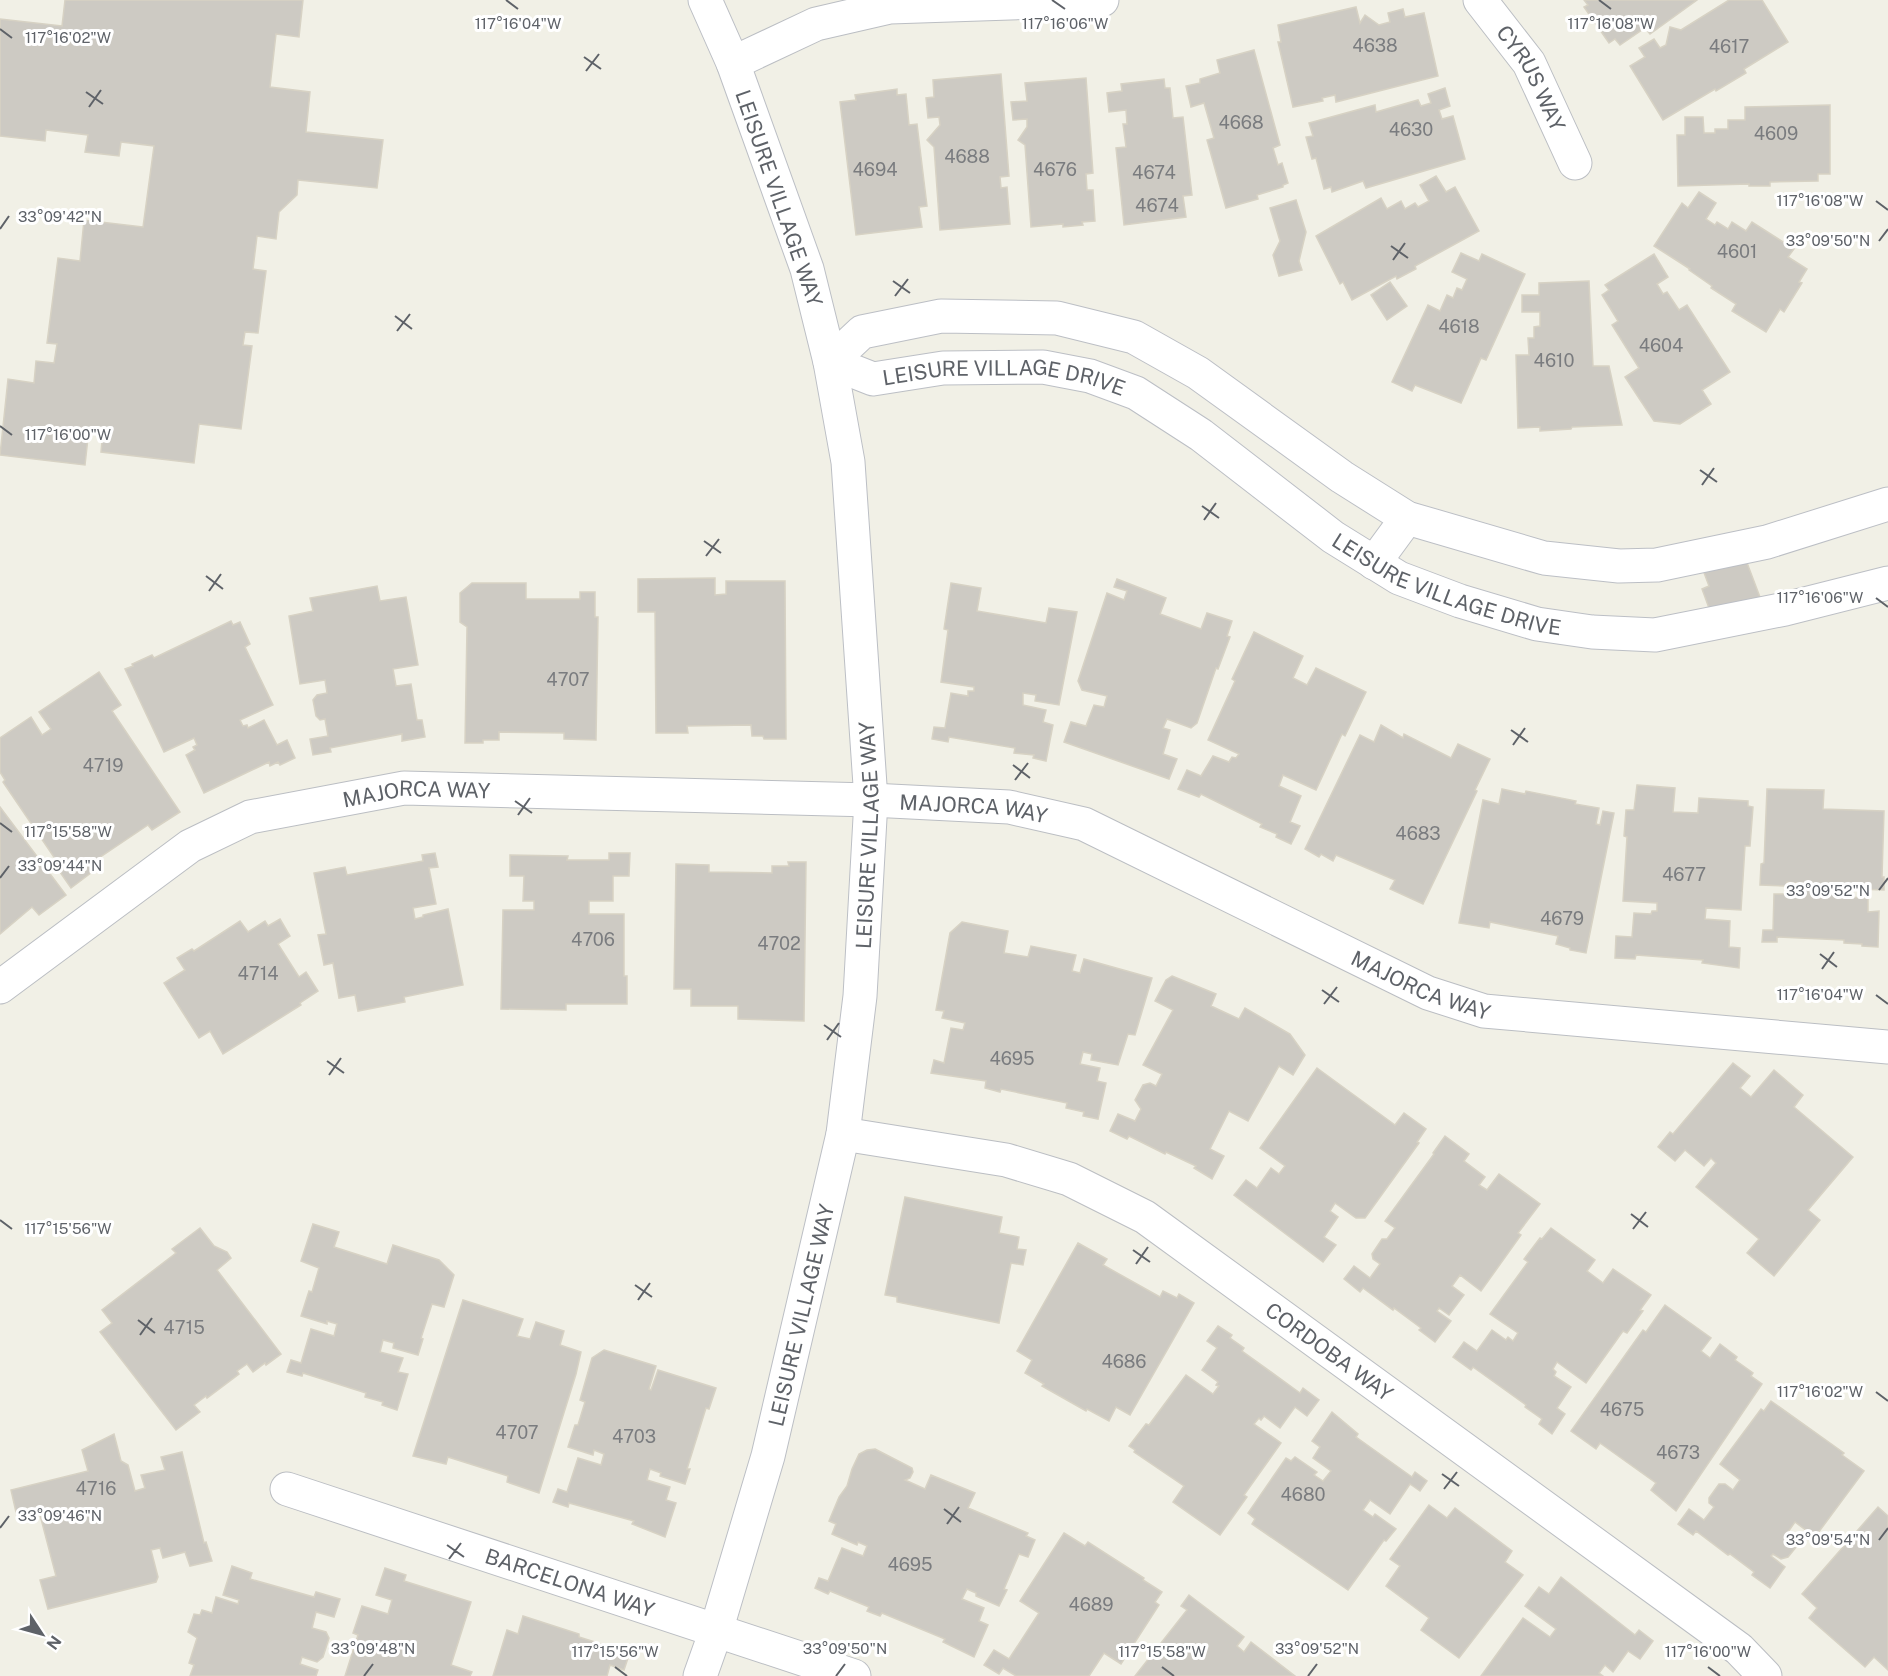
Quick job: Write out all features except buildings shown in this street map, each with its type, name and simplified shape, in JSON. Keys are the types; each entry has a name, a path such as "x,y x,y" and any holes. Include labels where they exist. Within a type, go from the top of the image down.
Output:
{"street":[{"name":"LEISURE VILLAGE WAY","path":"700,1676 716,1631 768,1456 843,1134 860,996 871,800 848,462 830,362 807,269 733,63 705,0"},
{"path":"733,63 816,24 890,7 1101,0"},
{"name":"CYRUS WAY","path":"1480,0 1529,63 1575,164"},
{"name":"LEISURE VILLAGE DRIVE","path":"1888,504 1767,542 1656,565 1619,566 1544,558 1407,518 1342,477 1198,374 1134,337 1057,318 941,316 862,332 830,362 873,379 943,368 1043,367 1090,376 1136,393 1201,435 1333,537 1399,578 1460,602 1537,624 1592,632 1655,635 1785,609 1888,583"},
{"path":"1374,563 1407,518"},
{"name":"MAJORCA WAY","path":"0,987 190,846 250,818 404,788 871,800 1009,807 1084,824 1428,993 1484,1011 1888,1047"},
{"name":"CORDOBA WAY","path":"843,1134 1006,1160 1070,1179 1145,1217 1739,1649 1765,1676"},
{"name":"BARCELONA WAY","path":"287,1489 854,1676"}]}
